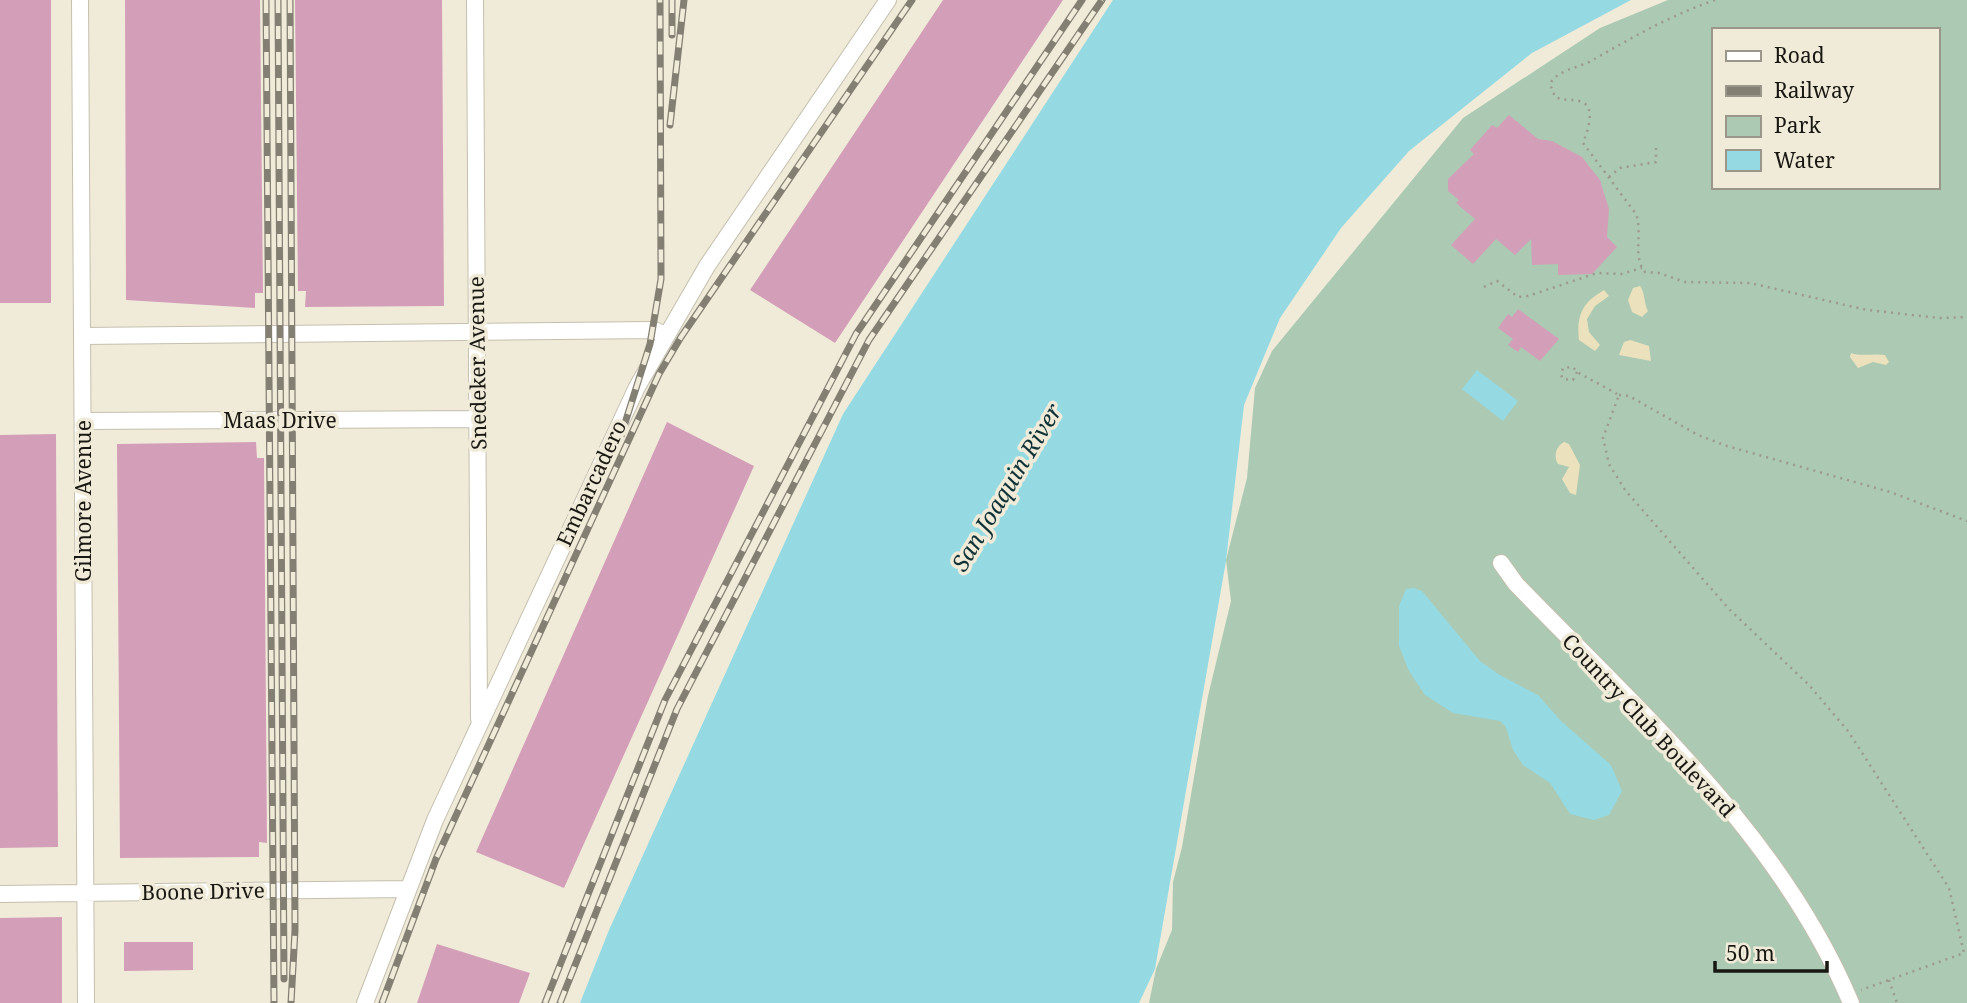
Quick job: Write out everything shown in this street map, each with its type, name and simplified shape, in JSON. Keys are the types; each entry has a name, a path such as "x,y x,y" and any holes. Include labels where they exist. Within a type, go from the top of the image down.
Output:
{"street":[{"name":"Gilmore Avenue","path":"80,0 86,1003"},
{"name":"Snedeker Avenue","path":"475,0 479,726"},
{"name":"Embarcadero","path":"365,1003 406,889 617,427 666,335 707,266 888,0"},
{"path":"83,336 654,330 666,335"},
{"name":"Maas Drive","path":"83,421 477,419"},
{"name":"Country Club Boulevard","path":"1501,562 1516,584 1719,794 1804,913 1850,1000"},
{"name":"Boone Drive","path":"0,894 406,889"}],"path":[{"path":"1715,0 1664,19 1590,62 1554,77 1550,84 1555,97 1580,101 1586,107 1590,123 1583,143 1636,214 1640,226 1639,261 1645,272 1659,273 1685,282 1750,283 1867,310 1940,318 1967,317"},
{"path":"1609,177 1620,168 1656,162 1656,148"},
{"path":"1485,287 1497,281 1518,297 1528,296 1597,273 1621,274 1642,268"},
{"path":"1577,372 1573,380 1563,379 1561,375 1563,368 1568,366 1698,435 1727,446 1890,492 1967,521"},
{"path":"1619,395 1603,445 1609,464 1625,490 1729,609 1809,685 1848,731 1949,888 1964,953 1889,980 1850,1000"},
{"path":"1889,980 1897,1003"}],"green space":[{"path":"1668,0 1967,0 1967,1003 1149,1003 1156,969 1172,930 1173,882 1182,847 1208,696 1231,601 1226,560 1247,478 1255,388 1272,351 1463,118 1600,28"}],"sand":[{"path":"1640,286 1648,311 1642,317 1632,312 1628,300 1633,288"},
{"path":"1604,290 1609,296 1595,306 1587,319 1589,332 1600,345 1595,351 1579,340 1580,316 1591,299"},
{"path":"1630,340 1649,346 1651,361 1619,355 1624,342"},
{"path":"1851,353 1885,355 1889,362 1886,365 1873,362 1858,368 1850,357"},
{"path":"1564,442 1569,444 1580,465 1576,495 1570,493 1562,479 1569,467 1558,464 1556,458 1557,449"}],"water":[{"name":"San Joaquin River","path":"1113,0 1631,0 1532,53 1409,151 1341,228 1280,318 1244,405 1226,561 1155,969 1139,1003 580,1003 609,930 843,414"},
{"path":"1477,370 1518,401 1503,421 1462,389"},
{"path":"1406,589 1422,591 1480,661 1498,674 1538,695 1561,721 1611,765 1622,791 1609,815 1594,820 1570,814 1550,783 1523,765 1513,750 1506,727 1500,721 1453,713 1425,695 1409,671 1399,646 1399,606"}],"building":[{"path":"0,0 51,0 51,303 0,303"},
{"path":"125,0 260,0 263,293 255,293 255,308 126,300"},
{"path":"295,0 442,0 444,306 305,307 306,291 298,291"},
{"path":"943,0 1063,0 835,343 750,290"},
{"path":"1509,115 1538,139 1552,141 1582,157 1600,180 1609,209 1607,237 1617,247 1592,274 1558,275 1558,264 1532,265 1531,239 1515,255 1496,239 1473,264 1451,245 1475,219 1456,203 1459,200 1448,191 1448,179 1474,154 1470,150 1492,125 1497,128"},
{"path":"1518,309 1559,339 1540,361 1521,347 1518,352 1508,345 1513,339 1498,328 1508,314 1512,317"},
{"path":"667,422 754,466 564,888 476,852"},
{"path":"56,434 58,847 0,848 0,435"},
{"path":"256,442 257,458 264,458 267,843 259,842 259,857 120,858 117,444"},
{"path":"62,917 62,1003 0,1003 0,918"},
{"path":"124,942 193,942 193,970 124,971"},
{"path":"437,944 530,973 519,1003 417,1003"}],"railway":[{"path":"266,0 274,1003"},
{"path":"278,0 284,979"},
{"path":"290,0 295,930 291,1003"},
{"path":"620,439 650,344 661,279 660,0"},
{"path":"672,0 672,35"},
{"path":"670,125 684,0"},
{"path":"382,1003 436,859 659,374 681,337 912,0"},
{"path":"545,1003 665,700 856,334 1082,0"},
{"path":"560,1003 677,709 869,340 1102,0"}]}
